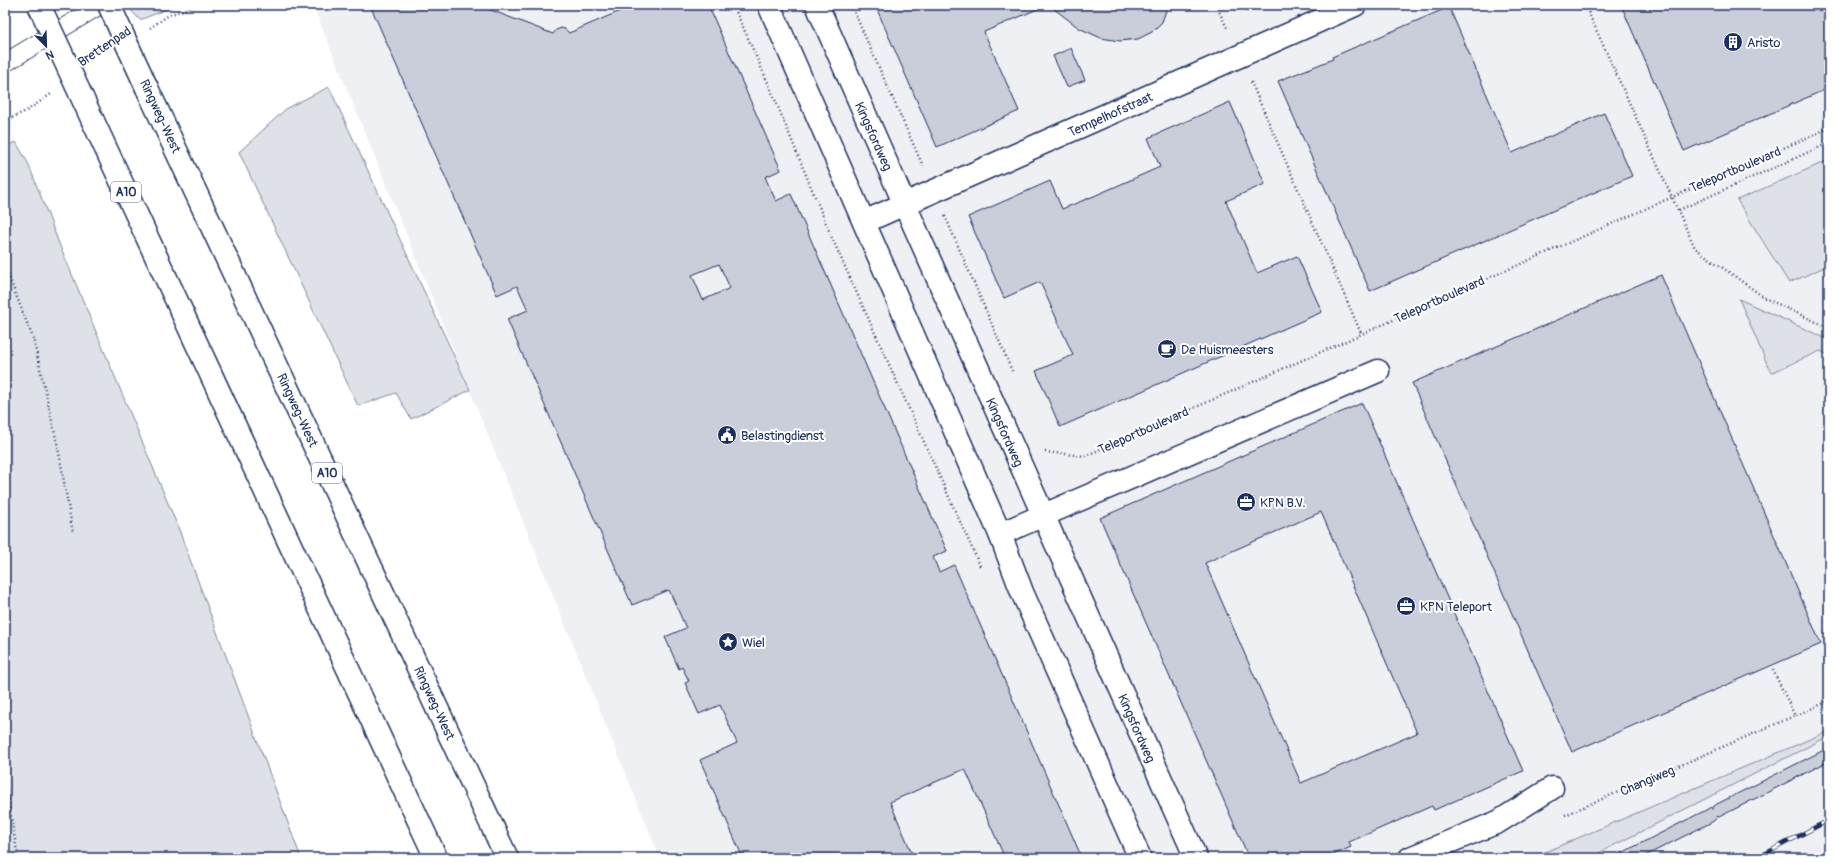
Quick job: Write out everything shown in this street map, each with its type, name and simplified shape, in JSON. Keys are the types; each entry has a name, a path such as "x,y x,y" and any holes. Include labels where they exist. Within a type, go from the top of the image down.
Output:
{"main road":[{"name":"A10","path":"39,5 436,858"},
{"name":"Ringweg-West","path":"109,5 507,858"},
{"path":"769,5 1000,534 1022,592 1140,858"},
{"name":"Kingsfordweg","path":"817,5 1196,858"},
{"name":"Tempelhofstraat","path":"864,222 935,192 1355,5"},
{"path":"1000,534 1043,516 1068,503 1378,371"},
{"path":"1410,858 1498,822 1552,788"}],"path":[{"name":"Brettenpad","path":"149,28 168,15 197,5"},
{"path":"733,5 769,85 835,245 947,493"},
{"path":"851,5 935,192 1015,378"},
{"path":"1585,5 1695,248 1765,298 1829,328"},
{"path":"1240,56 1361,334"},
{"path":"5,121 28,110 54,93"},
{"name":"Teleportboulevard","path":"1044,445 1046,452 1085,456 1829,128"},
{"path":"1679,210 1829,143"},
{"path":"5,267 33,338 58,447 73,533"},
{"path":"1773,670 1795,716"},
{"name":"Changiweg","path":"1560,817 1829,701"},
{"path":"5,780 18,858"}],"shaded area":[{"path":"126,5 177,5 140,20"},
{"path":"313,5 1829,5 1829,858 660,858"},
{"path":"329,87 470,390 411,419 396,393 358,406 239,152 287,108"},
{"path":"16,142 28,163 60,246 178,527 301,858 5,858 5,146"},
{"path":"1829,160 1829,265 1789,283 1737,200"},
{"path":"1739,299 1829,340 1829,355 1820,351 1771,373"},
{"path":"1829,731 1829,736 1589,858 1531,858"}],"building":[{"name":"Belastingdienst","path":"370,5 478,5 553,34 556,30 561,28 565,29 569,33 634,5 708,5 781,170 765,177 776,201 791,194 947,551 933,557 939,572 954,565 1082,858 1005,858 965,769 890,802 914,858 743,858 700,760 737,743 720,705 699,714 685,683 689,681 682,667 679,669 665,637 686,628 669,590 632,605 507,319 528,310 517,286 497,295"},
{"path":"875,5 1047,5 984,32 1019,111 937,147"},
{"path":"1049,5 1168,5 1162,22 1152,32 1138,39 1120,41 1101,38 1079,28"},
{"path":"1245,5 1261,5 1247,11"},
{"name":"Aristo","path":"1621,5 1829,5 1829,88 1684,151"},
{"path":"1449,7 1512,153 1604,113 1632,176 1370,291 1278,81 1333,59 1332,57"},
{"path":"1071,48 1085,80 1067,87 1053,56"},
{"path":"1230,102 1265,184 1226,201 1257,273 1297,256 1322,312 1060,427 1036,371 1073,355 1040,282 1004,298 968,217 1050,181 1062,209 1094,196 1160,167 1148,138"},
{"path":"719,264 730,288 703,300 692,275"},
{"path":"1661,275 1821,644 1572,752 1412,383"},
{"name":"KPN Teleport","path":"1362,403 1523,771 1434,810 1432,806 1349,842 1351,847 1326,858 1249,858 1100,518","holes":["1321,512 1417,733 1301,783 1205,563"]},
{"path":"1824,750 1829,761 1719,817 1716,816 1717,818 1712,822 1641,858 1612,858 1711,807 1713,810 1713,807 1717,804"}],"tram line":[{"path":"5,52 83,5"},
{"path":"5,74 118,5"}],"railway":[{"path":"1757,858 1829,820"}],"place":[{"name":"Aristo","path":"1733,42"},
{"name":"De Huismeesters","path":"1167,349"},
{"name":"Belastingdienst","path":"727,435"},
{"name":"KPN B.V.","path":"1246,502"},
{"name":"KPN Teleport","path":"1406,606"},
{"name":"Wiel","path":"728,642"}]}
